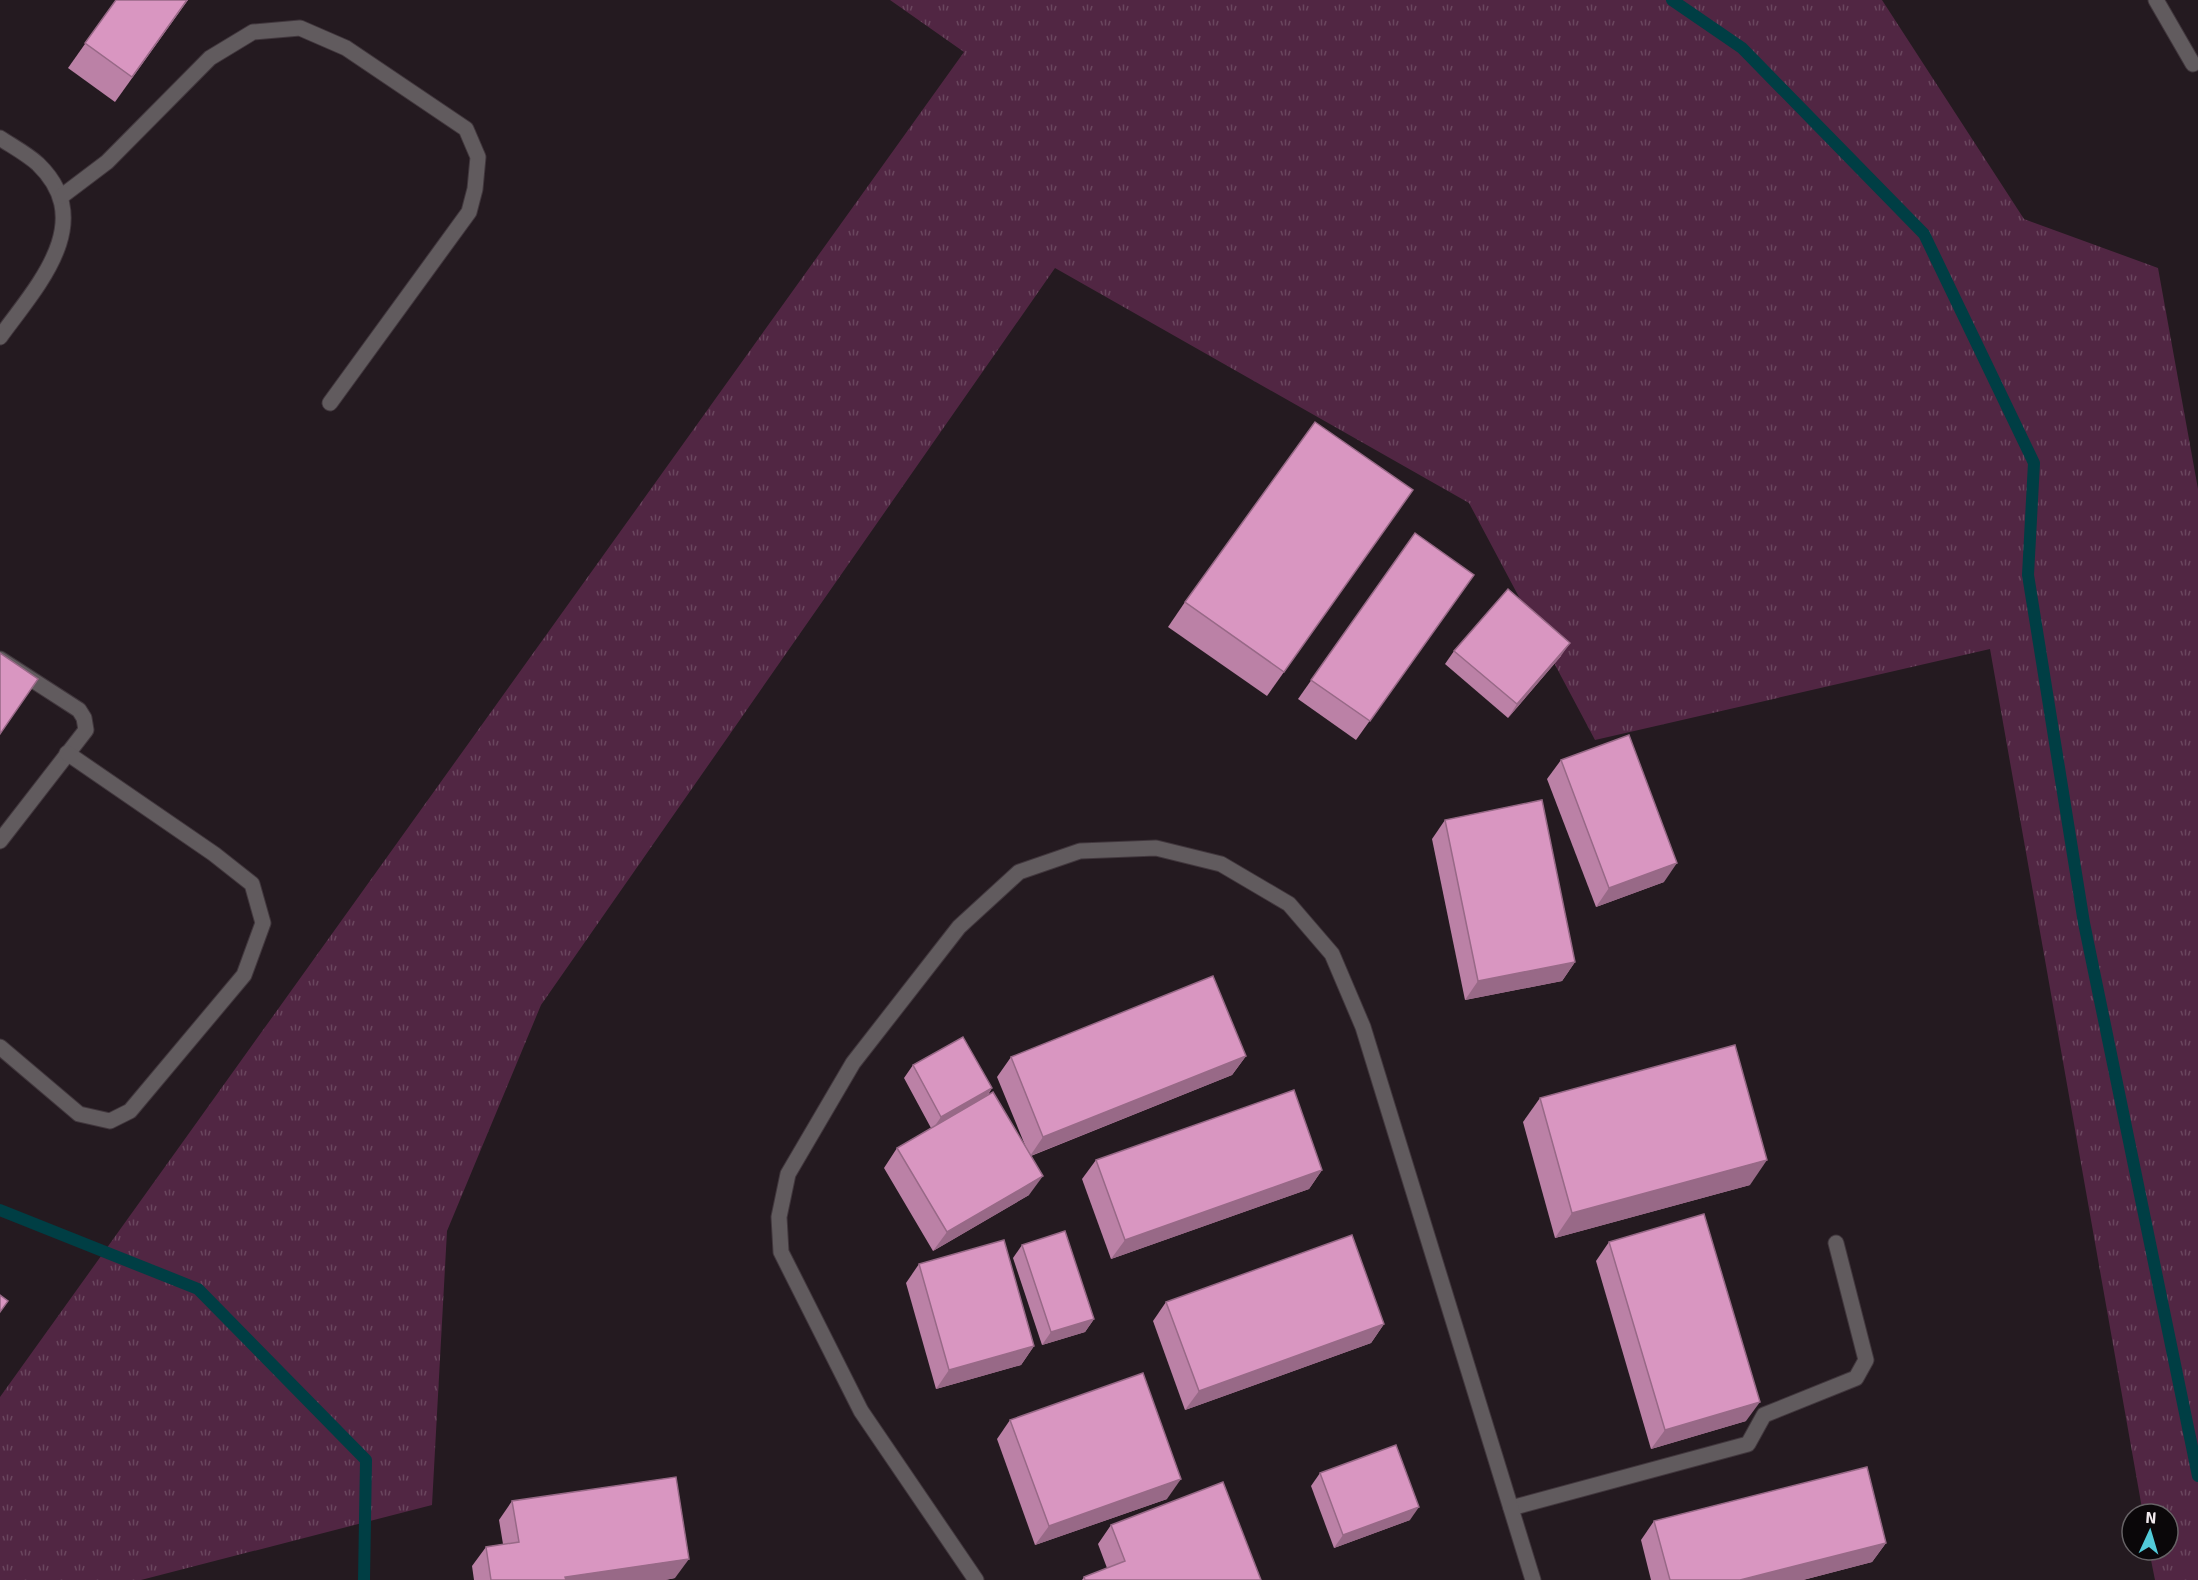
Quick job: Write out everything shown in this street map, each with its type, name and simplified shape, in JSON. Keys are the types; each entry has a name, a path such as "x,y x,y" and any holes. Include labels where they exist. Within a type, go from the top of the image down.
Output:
{"street":[{"path":"2157,0 2193,64"},
{"path":"62,196 107,162 210,58 253,32 300,28 346,48 466,129 478,157 475,189 469,212 330,403"},
{"path":"0,138 38,164 62,196 63,236 45,275 0,337"},
{"path":"0,659 80,710 86,730 0,841"},
{"path":"0,1047 79,1114 110,1121 130,1112 244,975 263,923 252,884 214,854 67,753"},
{"path":"976,1580 861,1411 781,1252 779,1217 788,1174 853,1063 959,927 1019,872 1080,851 1156,848 1221,864 1289,904 1332,954 1363,1027 1533,1580"},
{"path":"1511,1508 1748,1444 1764,1415 1856,1378 1866,1360 1836,1243"}],"green space":[{"path":"890,0 1882,0 2024,219 2158,268 2198,489 2198,1580 2155,1580 2151,1562 2180,1562 2180,1502 2141,1502 1990,649 1595,740 1469,503 1055,268 541,1005 447,1231 432,1505 141,1580 0,1580 0,1397 964,52"}],"building":[{"path":"116,0 187,0 132,77 85,43"},
{"path":"1315,422 1413,490 1284,672 1185,602"},
{"path":"1415,533 1474,575 1370,721 1311,680"},
{"path":"1508,589 1570,643 1517,704 1454,651"},
{"path":"0,653 38,679 0,734"},
{"path":"1629,735 1677,863 1609,888 1561,760"},
{"path":"1542,800 1575,962 1478,981 1445,820"},
{"path":"1213,976 1246,1056 1043,1137 1011,1057"},
{"path":"963,1037 992,1088 941,1117 913,1065"},
{"path":"1735,1045 1767,1160 1572,1213 1540,1098"},
{"path":"1294,1090 1322,1170 1125,1240 1096,1160"},
{"path":"993,1092 1043,1176 947,1232 897,1148"},
{"path":"1704,1214 1760,1402 1665,1430 1609,1242"},
{"path":"1065,1231 1094,1319 1051,1332 1022,1245"},
{"path":"1352,1235 1384,1324 1199,1391 1166,1302"},
{"path":"1004,1240 1034,1346 949,1370 919,1264"},
{"path":"0,1295 8,1301 0,1312"},
{"path":"1143,1373 1181,1479 1049,1526 1010,1420"},
{"path":"1396,1445 1419,1507 1343,1535 1320,1473"},
{"path":"1867,1467 1886,1543 1740,1580 1670,1580 1654,1521"},
{"path":"676,1477 689,1559 565,1577 566,1580 491,1580 486,1547 519,1542 512,1501"},
{"path":"1223,1482 1261,1580 1085,1580 1084,1577 1125,1561 1111,1525"}],"waterway":[{"path":"1672,0 1742,48 1924,234 2034,463 2028,575 2084,923 2198,1476"},
{"path":"0,1210 198,1289 366,1460 364,1580"}]}
